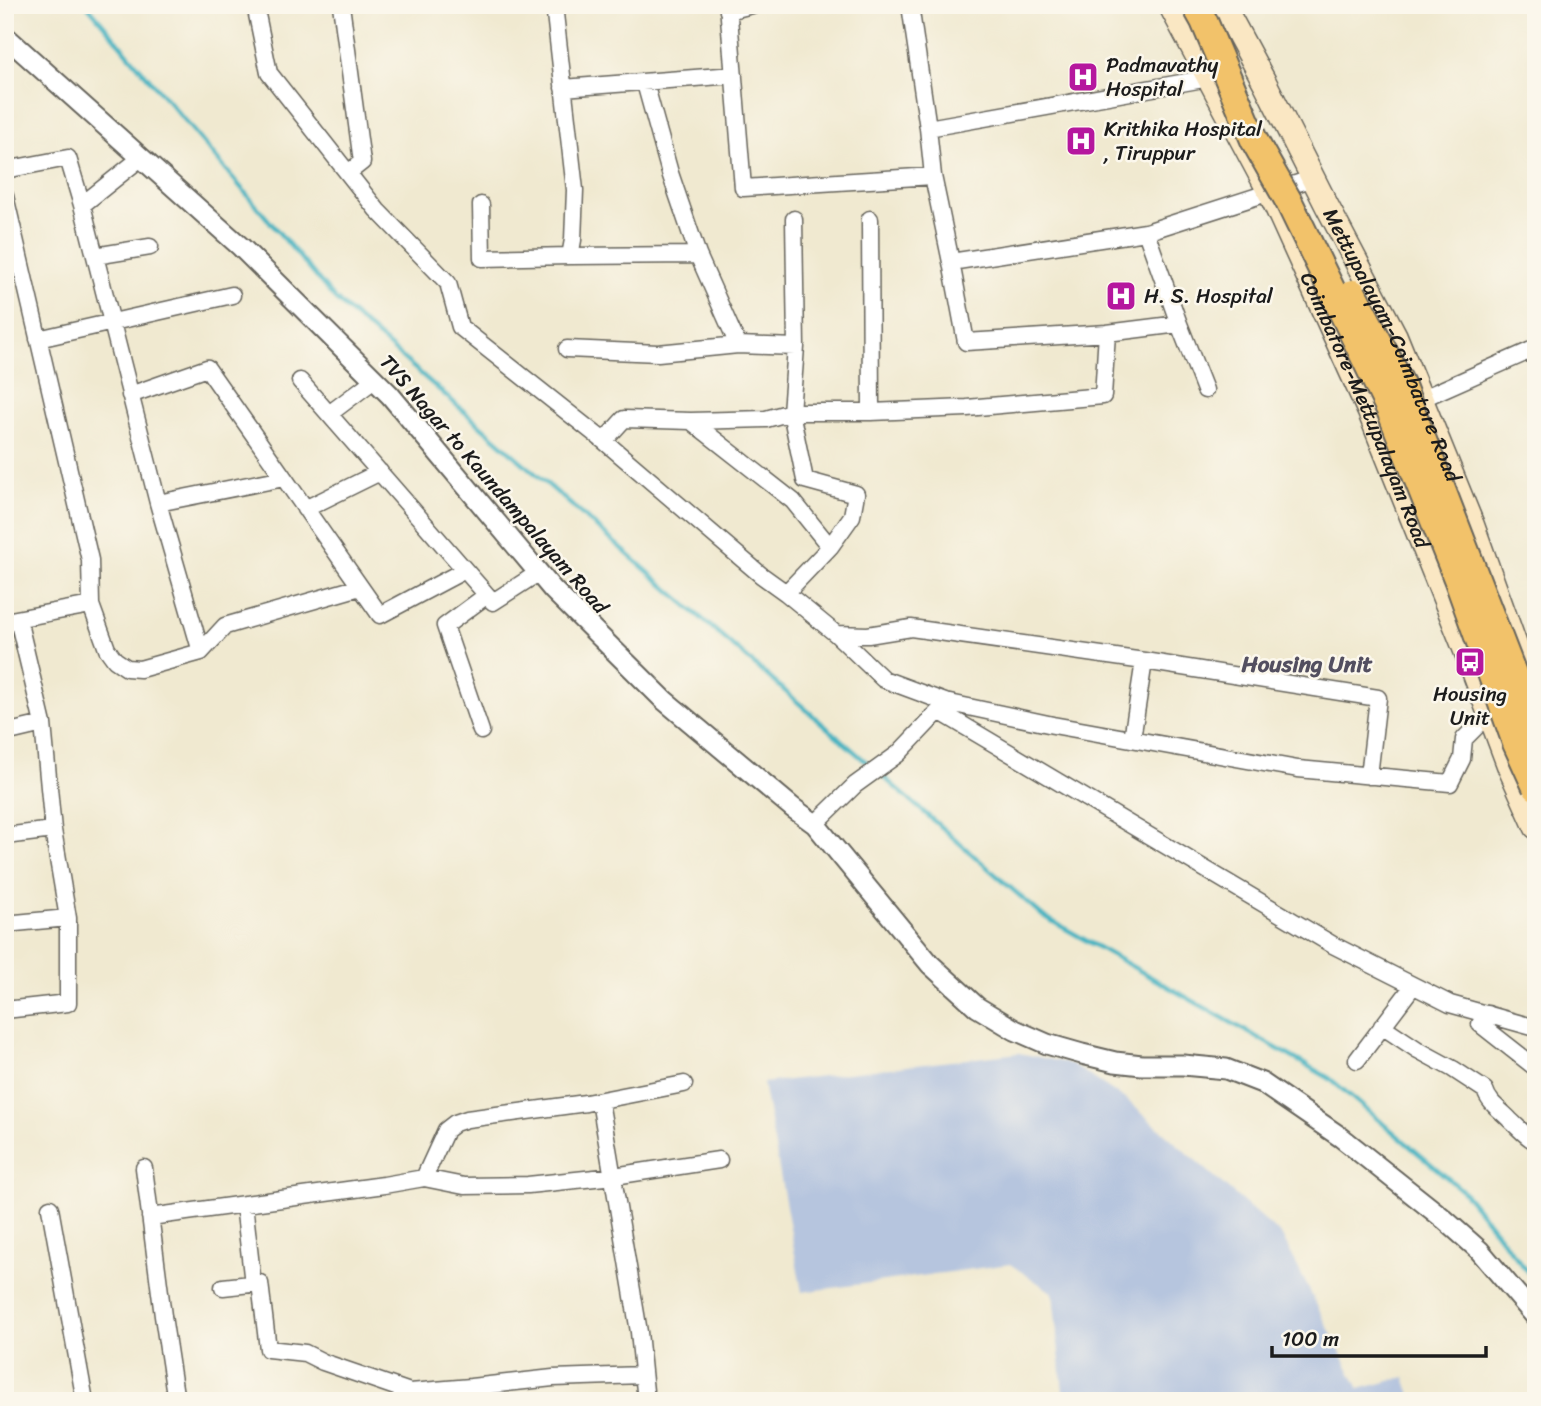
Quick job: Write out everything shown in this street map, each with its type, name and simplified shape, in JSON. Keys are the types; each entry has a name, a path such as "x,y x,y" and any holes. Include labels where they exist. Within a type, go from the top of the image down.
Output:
{"highway":[{"path":"1195,5 1254,140 1287,200 1390,410 1458,581 1516,743 1536,787"},
{"path":"1212,5 1268,132 1402,386 1536,733"}],"main road":[{"name":"Coimbatore-Mettupalayam Road","path":"1170,5 1270,194 1369,411 1471,662 1510,769 1536,827"},
{"name":"Mettupalayam-Coimbatore Road","path":"1223,5 1395,335 1472,524 1526,676 1535,691"}],"street":[{"path":"255,5 269,74 377,210 448,284 460,327 836,634 883,679 942,707 1333,946 1450,1004 1536,1028"},
{"path":"341,5 362,162 348,173"},
{"path":"554,5 575,190 570,256"},
{"path":"752,5 728,8 743,188 933,176"},
{"path":"910,5 933,176 966,342 1107,333 1179,324"},
{"name":"TVS Nagar to Kaundampalayam Road","path":"5,36 241,247 390,395 553,590 664,701 815,824 930,964 977,1007 1016,1030 1047,1044 1082,1054 1142,1065 1226,1069 1262,1083 1342,1138 1444,1219 1479,1250 1536,1317"},
{"path":"563,88 734,75"},
{"path":"928,128 1209,78"},
{"path":"645,83 670,173 698,255 738,345"},
{"path":"82,205 142,157"},
{"path":"5,170 68,158 158,503 201,652"},
{"path":"951,262 1146,232 1314,178"},
{"path":"5,196 90,560 91,606 107,649 115,660 127,668 139,669 201,652 225,626 360,587"},
{"path":"481,205 482,258 698,255"},
{"path":"786,593 830,547 852,516 856,494 805,480 791,412 796,347 794,219"},
{"path":"870,219 871,412"},
{"path":"1146,232 1205,390"},
{"path":"95,257 150,247"},
{"path":"38,339 232,295"},
{"path":"604,442 624,419 766,419 791,412 967,408 1103,396 1107,333"},
{"path":"567,349 658,353 738,345 796,347"},
{"path":"1421,400 1536,348"},
{"path":"130,395 207,368 380,615 465,570"},
{"path":"330,414 374,380"},
{"path":"300,381 493,602 538,573"},
{"path":"691,421 793,501 830,547"},
{"path":"305,509 380,472"},
{"path":"158,503 284,478"},
{"path":"481,730 445,626 486,595"},
{"path":"5,1010 68,1003 68,918 54,830 43,724 12,620 91,606"},
{"path":"836,634 867,635 911,628 1378,698 1369,776"},
{"path":"1132,739 1144,661"},
{"path":"942,707 1298,769 1450,783 1462,759 1464,739 1489,714"},
{"path":"815,824 855,785 898,754 942,707"},
{"path":"5,733 43,724"},
{"path":"5,836 54,830"},
{"path":"5,924 68,918"},
{"path":"1357,1060 1413,986"},
{"path":"1488,1014 1480,1024 1536,1068"},
{"path":"1382,1026 1485,1090 1493,1105 1523,1134 1536,1142"},
{"path":"424,1178 446,1130 455,1123 467,1119 600,1101 684,1084"},
{"path":"600,1101 639,1332 646,1401"},
{"path":"150,1217 424,1178 464,1186 528,1185 614,1176 719,1160"},
{"path":"144,1168 176,1401"},
{"path":"244,1204 253,1284"},
{"path":"50,1208 85,1401"},
{"path":"223,1287 260,1283 268,1349 305,1353 323,1362 410,1392 471,1394 553,1378 643,1375"}],"shaded area":[{"path":"1019,1053 1072,1064 1128,1101 1282,1236 1359,1389 1405,1377 1413,1401 1064,1401 1053,1293 1010,1264 802,1292 763,1083"}],"waterway":[{"path":"87,5 335,299 1043,916 1329,1078 1463,1191 1536,1282"}],"place":[{"name":"Padmavathy Hospital","path":"1083,77"},
{"name":"Krithika Hospital , Tiruppur","path":"1081,141"},
{"name":"H. S. Hospital","path":"1121,296"},
{"name":"Housing Unit","path":"1470,662"}],"district":[{"name":"Housing Unit","path":"1307,664"}]}
